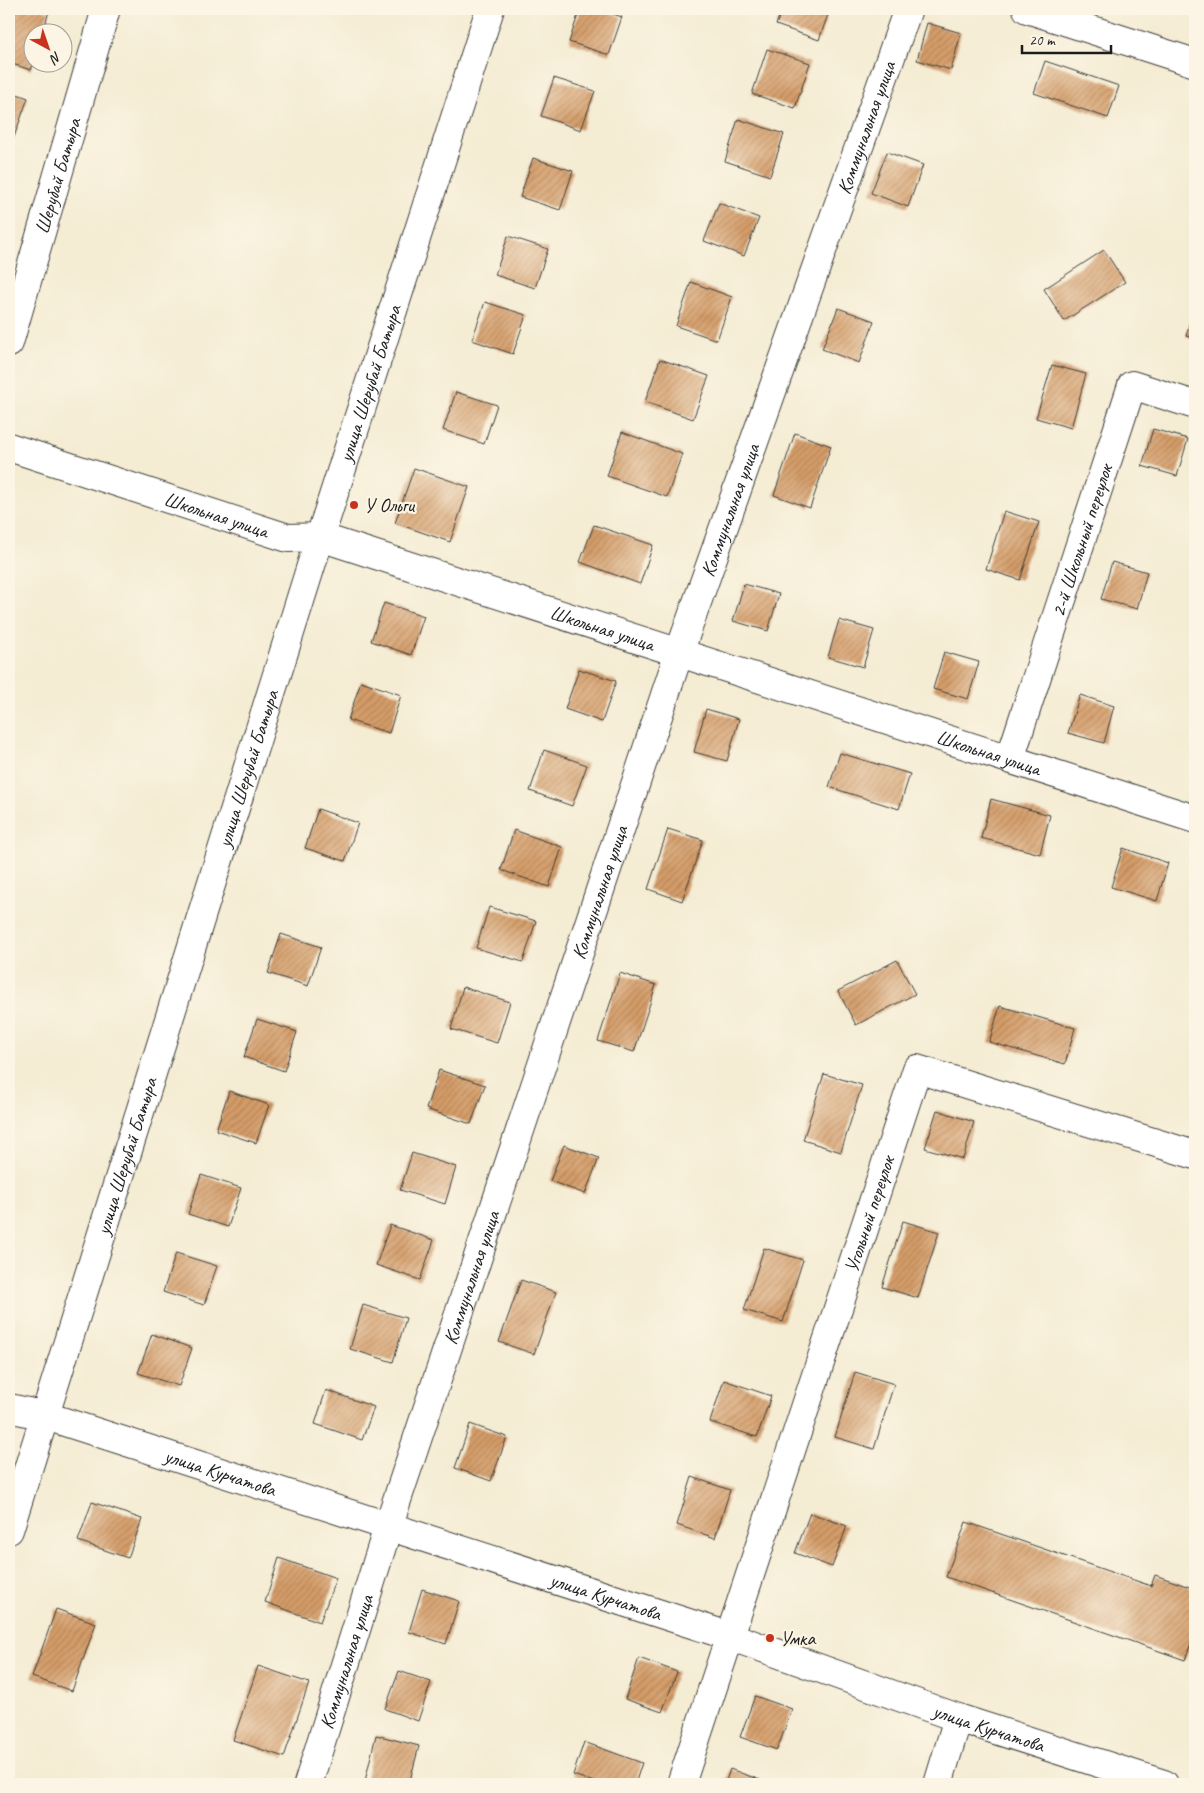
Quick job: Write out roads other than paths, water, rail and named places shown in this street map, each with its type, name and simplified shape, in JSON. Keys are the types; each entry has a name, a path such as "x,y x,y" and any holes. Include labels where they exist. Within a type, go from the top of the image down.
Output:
{"street":[{"name":"Шерубай Батыра","path":"9,342 106,9"},
{"name":"улица Шерубай Батыра","path":"9,1530 320,537 490,9"},
{"name":"Коммунальная улица","path":"308,1784 388,1527 679,653 908,9"},
{"path":"1027,9 1195,63"},
{"name":"2-й Школьный переулок","path":"1010,759 1132,385 1195,405"},
{"name":"Школьная улица","path":"9,447 288,538 320,537 1195,819"},
{"name":"Угольный переулок","path":"728,1636 917,1069 1195,1155"},
{"name":"улица Курчатова","path":"9,1408 46,1416 728,1636 958,1718 1164,1784"},
{"path":"681,1784 728,1636"},
{"path":"938,1784 958,1718"}],"place":[{"name":"У Ольги","path":"354,505"},
{"name":"Умка","path":"770,1638"}]}
